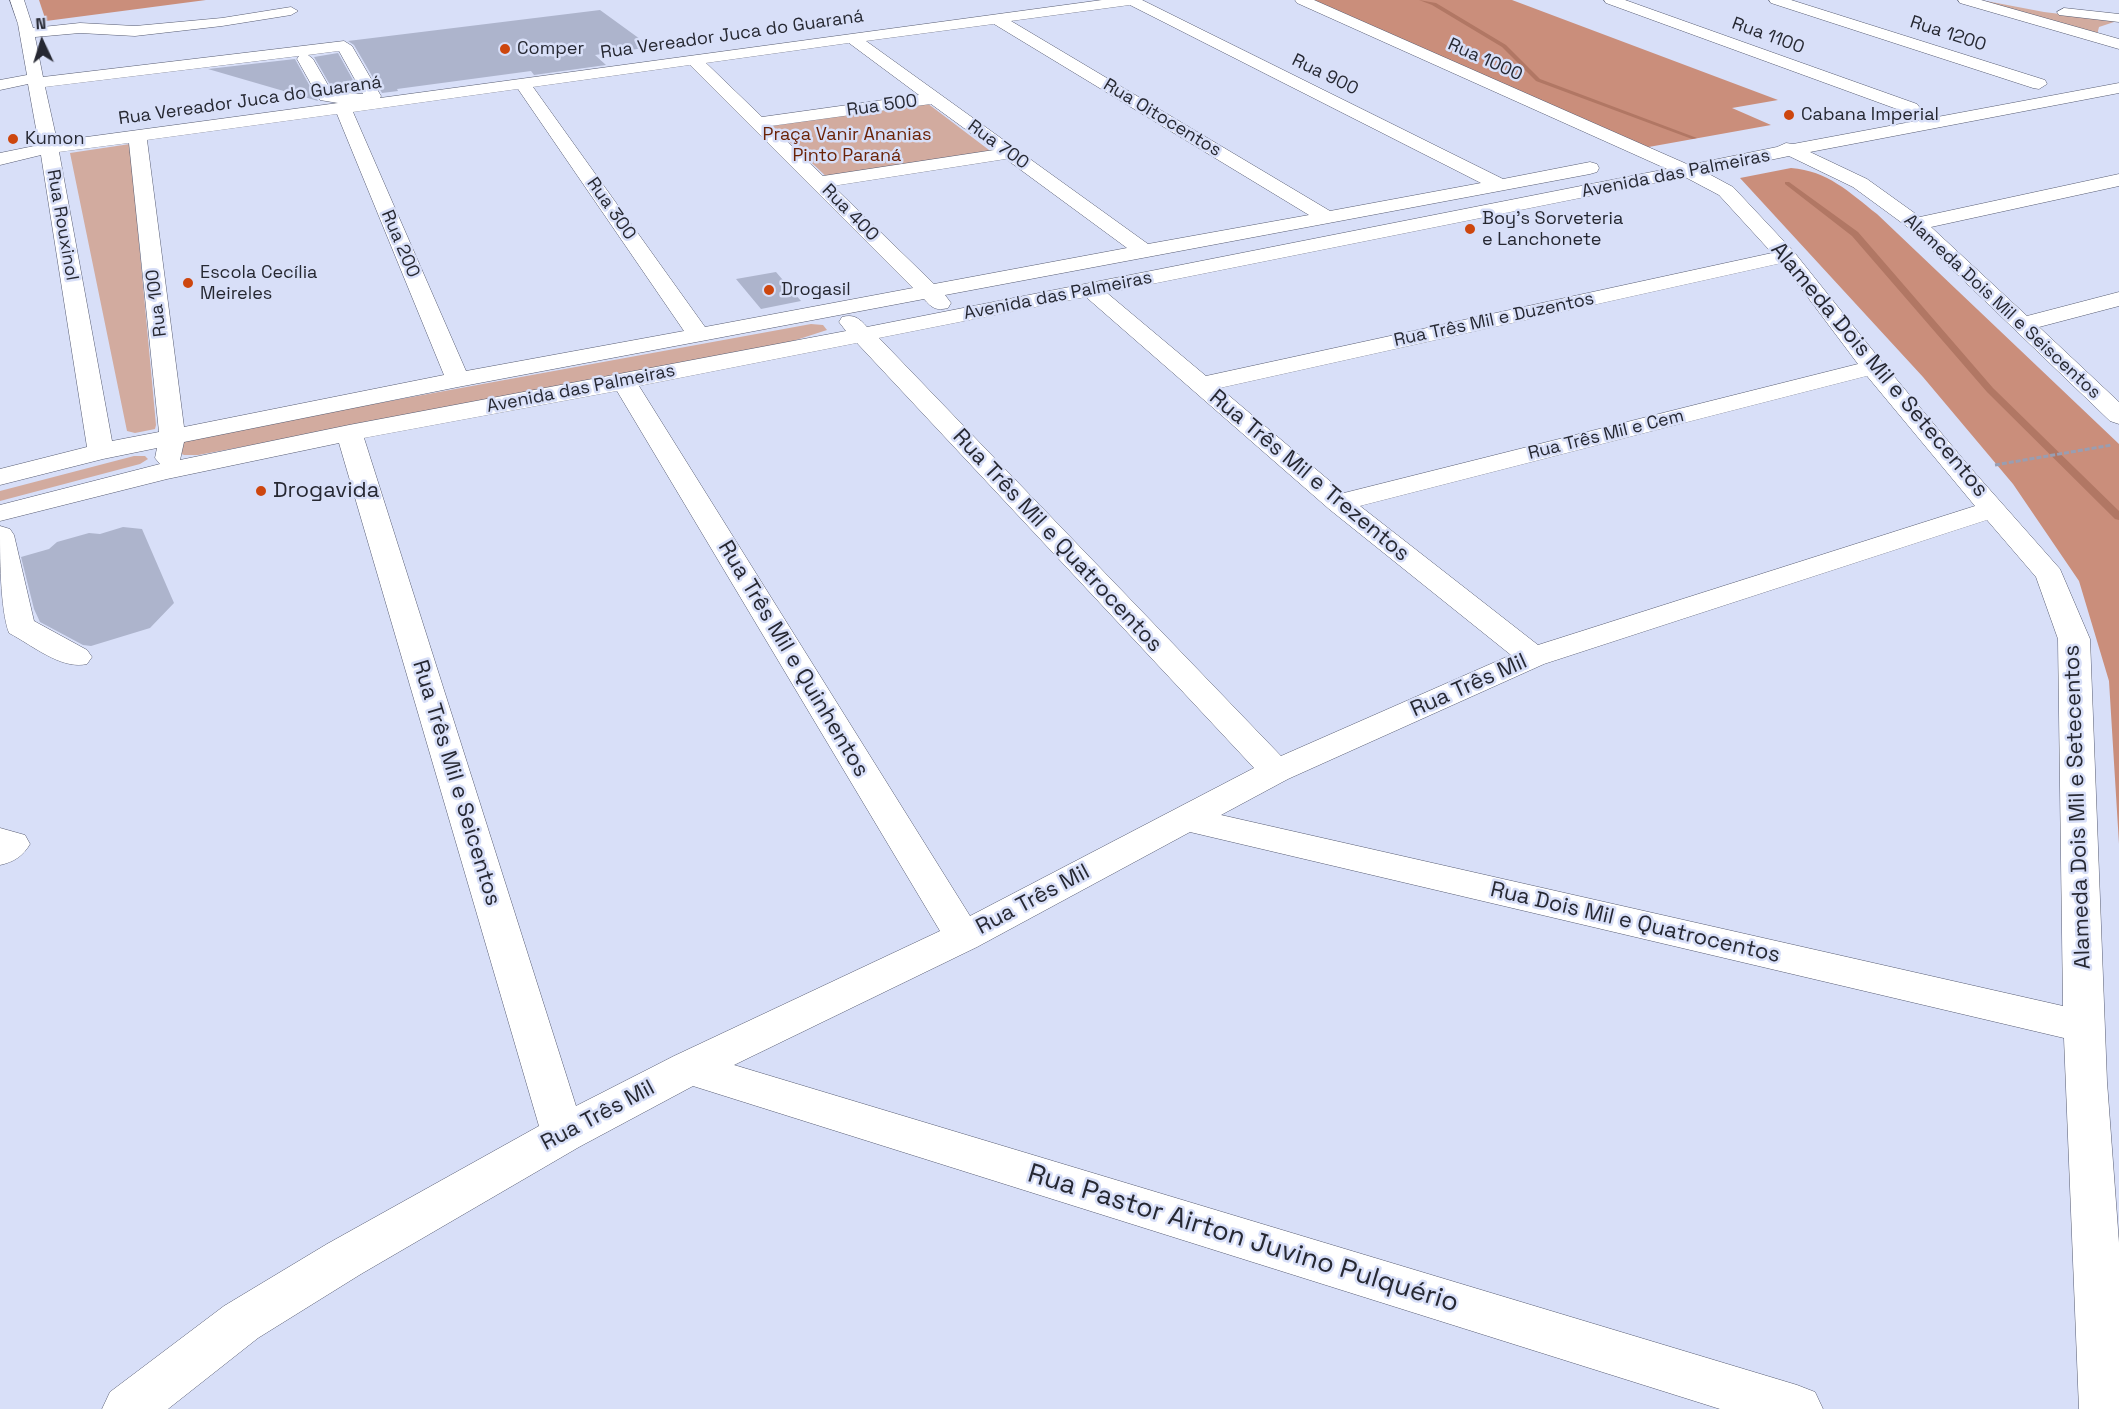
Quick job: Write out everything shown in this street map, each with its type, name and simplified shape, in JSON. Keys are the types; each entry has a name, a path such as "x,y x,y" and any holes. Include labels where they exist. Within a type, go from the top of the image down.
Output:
{"street":[{"name":"Rua Rouxinol","path":"17,0 20,28 37,84 49,148 100,451"},
{"path":"1052,0 1069,9"},
{"name":"Rua Vereador Juca do Guaraná","path":"0,159 49,148 1069,9 1091,3 1132,0"},
{"name":"Rua 900","path":"1132,0 1501,185"},
{"name":"Rua 1000","path":"1302,0 1653,156"},
{"name":"Rua 1100","path":"1611,0 1911,108"},
{"name":"Rua 1200","path":"1776,0 2045,93"},
{"path":"1965,0 2119,43"},
{"path":"1995,0 2119,18"},
{"path":"20,28 81,34 135,31 222,22 291,11"},
{"name":"Rua Oitocentos","path":"997,19 1327,218"},
{"path":"222,22 231,49"},
{"path":"2119,24 2109,28 2107,32 2109,37 2119,43"},
{"name":"Rua 700","path":"852,38 1144,251"},
{"path":"37,84 344,46 373,96"},
{"path":"0,85 37,84 348,53"},
{"path":"305,59 326,96 341,99 483,81 496,82 501,86"},
{"name":"Rua 400","path":"694,60 954,316"},
{"name":"Avenida das Palmeiras","path":"1854,118 2015,88 2045,93 2077,76"},
{"name":"Rua 300","path":"522,83 699,335"},
{"name":"Avenida das Palmeiras","path":"0,513 165,471 1090,289 1687,161 1792,150 2045,93 2119,88"},
{"name":"Rua 500","path":"758,123 934,98"},
{"name":"Rua 200","path":"343,108 458,380"},
{"name":"Avenida das Palmeiras","path":"1764,135 1796,129"},
{"name":"Alameda Dois Mil e Seiscentos","path":"1764,135 1860,183 1916,224 2119,416"},
{"name":"Rua 100","path":"137,136 172,436 165,471"},
{"path":"818,183 1009,153"},
{"name":"Avenida das Palmeiras","path":"0,477 100,451 172,436 1144,251 1653,156 1687,161"},
{"name":"Alameda Dois Mil e Setecentos","path":"1687,161 1726,191 1787,256 1959,471 2050,575 2074,639 2085,1027 2105,1409"},
{"path":"1916,224 2119,180"},
{"name":"Rua Três Mil e Duzentos","path":"1200,385 1787,256"},
{"name":"Rua Três Mil e Trezentos","path":"1090,289 1339,503 1533,657"},
{"path":"2021,325 2119,299"},
{"name":"Rua Três Mil e Quatrocentos","path":"838,309 1276,771"},
{"name":"Rua Três Mil e Cem","path":"1339,503 1874,367"},
{"name":"Rua Três Mil e Quinhentos","path":"624,382 963,937"},
{"name":"Rua Três Mil e Seicentos","path":"349,433 562,1134"},
{"name":"Rua Três Mil","path":"128,1409 241,1323 344,1259 562,1134 689,1068 963,937 1276,771 1533,657 1994,509"},
{"path":"0,535 20,626 76,657"},
{"name":"Rua Dois Mil e Quatrocentos","path":"1185,819 2085,1027"},
{"path":"0,840 12,844 0,853"},
{"name":"Rua Pastor Airton Juvino Pulquério","path":"689,1068 1797,1409"}],"path":[{"path":"1959,471 2119,443"}],"green space":[{"path":"1981,0 2044,12 2117,21 2099,27 2097,35"},
{"name":"Praça Vanir Ananias Pinto Paraná","path":"927,103 993,153 829,179 772,126"},
{"path":"130,144 156,425 155,429 135,433 127,431 70,153"},
{"path":"811,324 823,325 827,330 759,352 198,455 184,455 175,451 180,441 242,428"},
{"path":"134,456 145,456 148,459 140,464 0,501 0,491"}],"shaded area":[{"path":"39,0 206,0 46,21"},
{"path":"1307,0 1512,0 1778,100 1732,108 1771,125 1643,148"},
{"path":"1791,168 1816,173 1827,178 1877,214 2119,444 2119,844 2109,681 2079,581 2013,484 1923,377 1740,178"}],"building":[{"name":"Comper","path":"600,10 651,47 595,55 606,65 534,75 531,71 382,93 354,45 348,41"},
{"path":"338,53 359,91 333,90 314,57"},
{"path":"295,59 318,101 208,69"},
{"name":"Drogasil","path":"776,272 801,301 761,309 736,279"},
{"path":"123,527 142,529 174,603 150,628 91,646 83,645 40,622 34,609 21,557 49,549 57,542"}],"waterway":[{"path":"1422,0 1434,4 1504,46 1538,80 1694,138"},
{"path":"1787,183 1855,234 1990,390 2119,517"}],"place":[{"name":"Comper","path":"505,49"},
{"name":"Cabana Imperial","path":"1789,115"},
{"name":"Kumon","path":"13,139"},
{"name":"Boy's Sorveteria e Lanchonete","path":"1470,229"},
{"name":"Escola Cecília Meireles","path":"188,283"},
{"name":"Drogasil","path":"769,290"},
{"name":"Drogavida","path":"261,491"}]}
